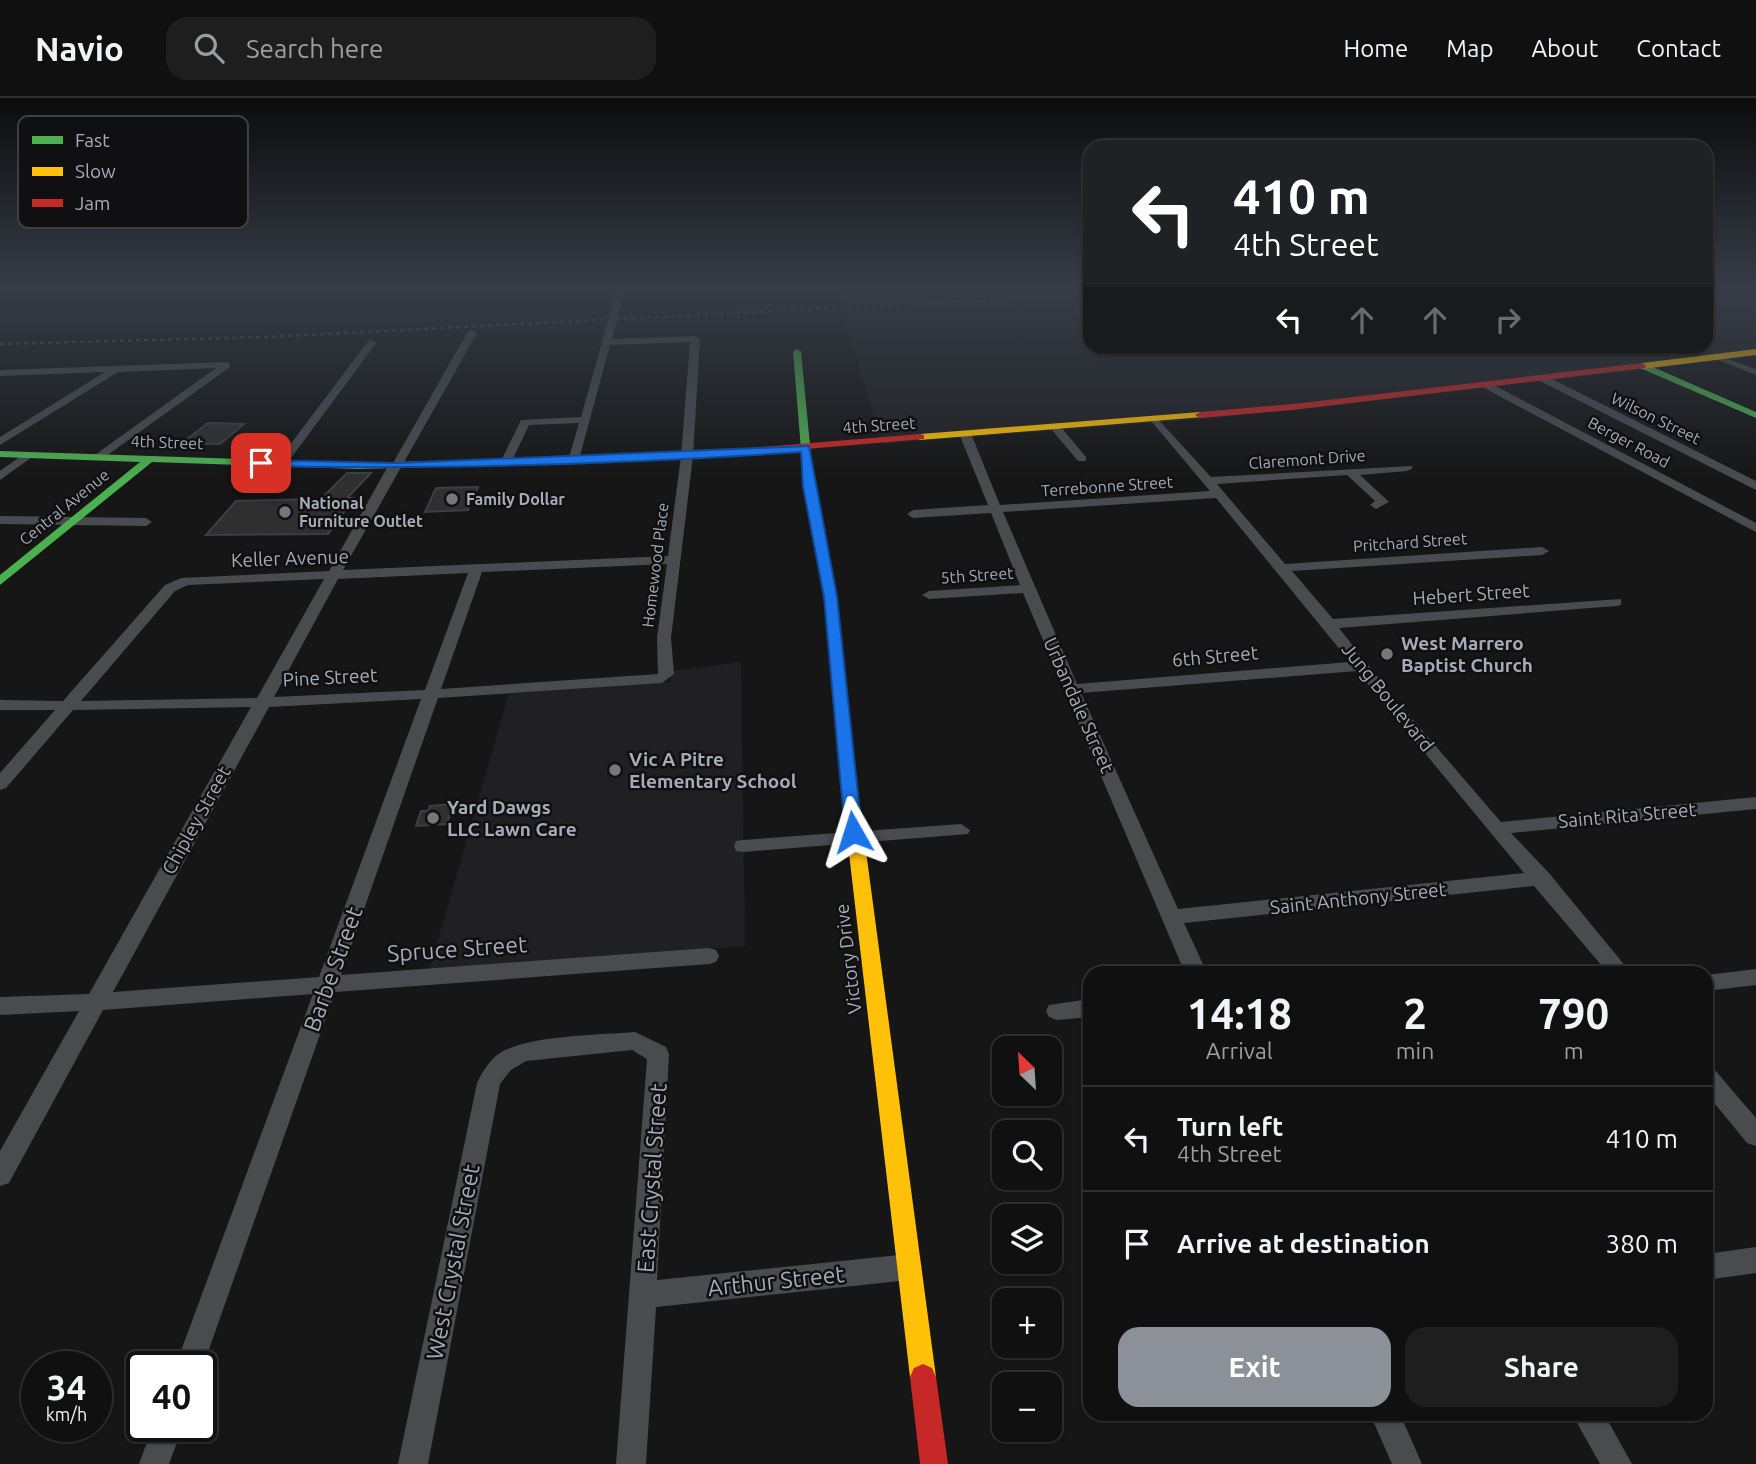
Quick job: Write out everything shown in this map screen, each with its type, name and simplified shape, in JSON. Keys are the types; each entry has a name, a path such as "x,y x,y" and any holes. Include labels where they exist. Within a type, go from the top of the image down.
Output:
{"main road":[{"name":"Victory Drive","path":"797,352 809,486 830,597 854,838 934,1464"},
{"name":"4th Street","path":"0,454 396,466 687,456 1156,420 1756,352"},
{"path":"1642,366 1756,415"},
{"name":"Central Avenue","path":"0,581 150,459"}],"street":[{"path":"281,464 365,352"},
{"name":"Chipley Street","path":"0,1175 261,702 461,352"},
{"path":"574,460 604,352"},
{"name":"Homewood Place","path":"662,678 666,674 664,638 687,456 694,352"},
{"path":"1719,357 1756,372"},
{"path":"2,374 227,365 98,457"},
{"path":"0,442 117,370"},
{"name":"Wilson Street","path":"1542,378 1756,486"},
{"name":"Berger Road","path":"1486,384 1756,528"},
{"path":"506,463 525,422 586,420"},
{"name":"Jung Boulevard","path":"1156,420 1215,487 1361,666 1614,966"},
{"path":"1056,428 1082,459"},
{"name":"Urbandale Street","path":"966,436 1028,589 1193,966"},
{"path":"0,475 29,455"},
{"name":"Claremont Drive","path":"1215,487 1407,468"},
{"path":"1350,472 1383,502 1376,505"},
{"name":"Terrebonne Street","path":"913,514 995,510 1215,487"},
{"path":"0,520 146,522"},
{"name":"Pritchard Street","path":"1282,568 1542,551"},
{"name":"Keller Avenue","path":"0,784 170,588 177,584 198,579 332,576 672,560"},
{"name":"Barbe Street","path":"195,1351 476,570"},
{"name":"5th Street","path":"929,595 1028,589"},
{"name":"Hebert Street","path":"1329,624 1616,602"},
{"name":"6th Street","path":"1072,689 1361,666"},
{"name":"Pine Street","path":"0,705 261,702 662,678"},
{"name":"Saint Rita Street","path":"1499,828 1756,803"},
{"path":"743,846 961,830"},
{"name":"Saint Anthony Street","path":"1173,917 1542,878"},
{"name":"Spruce Street","path":"0,1006 96,1002 709,956"},
{"path":"1713,982 1756,977"},
{"path":"1058,1011 1083,1009"},
{"name":"East Crystal Street","path":"502,1063 525,1052 635,1041 658,1054 631,1464"},
{"name":"West Crystal Street","path":"412,1464 489,1083 502,1063"},
{"path":"1713,1084 1756,1135"},
{"path":"1713,1266 1756,1260"},
{"name":"Arthur Street","path":"644,1295 909,1267"},
{"path":"1388,1421 1407,1464"},
{"path":"1591,1421 1617,1464"},
{"path":"154,1464 162,1442"}],"shaded area":[{"path":"855,352 1713,354 1713,352 1756,352 1756,357 1206,419 882,444"},
{"name":"Vic A Pitre Elementary School","path":"741,662 745,946 429,971 509,693 670,682 673,671"}],"building":[{"path":"208,423 244,424 220,444 182,443"},
{"name":"National Furniture Outlet","path":"347,473 371,473 347,498 354,498 328,534 206,535 236,501 321,499"},
{"name":"Family Dollar","path":"478,487 468,510 425,512 436,488"},
{"name":"Yard Dawgs LLC Lawn Care","path":"453,804 447,824 416,826 421,811 428,811 430,806"}],"traffic: fast":[{"path":"797,352 809,486 830,597 848,776"},
{"path":"1643,366 1756,415"},
{"path":"0,454 359,466 538,461"},
{"path":"0,581 150,459"}],"traffic: slow":[{"path":"1642,366 1756,352"},
{"path":"920,437 1200,415"},
{"path":"848,776 923,1377"}],"traffic: jam":[{"path":"1200,415 1293,407 1642,366"},
{"path":"538,461 687,456 920,437"},
{"path":"923,1377 934,1464"}],"place":[{"name":"Family Dollar","path":"452,499"},
{"name":"National Furniture Outlet","path":"285,512"},
{"name":"West Marrero Baptist Church","path":"1387,654"},
{"name":"Vic A Pitre Elementary School","path":"615,770"},
{"name":"Yard Dawgs LLC Lawn Care","path":"433,818"}],"route":[{"path":"261,463 397,466 687,456 806,448 809,486 830,597 853,832"}]}
